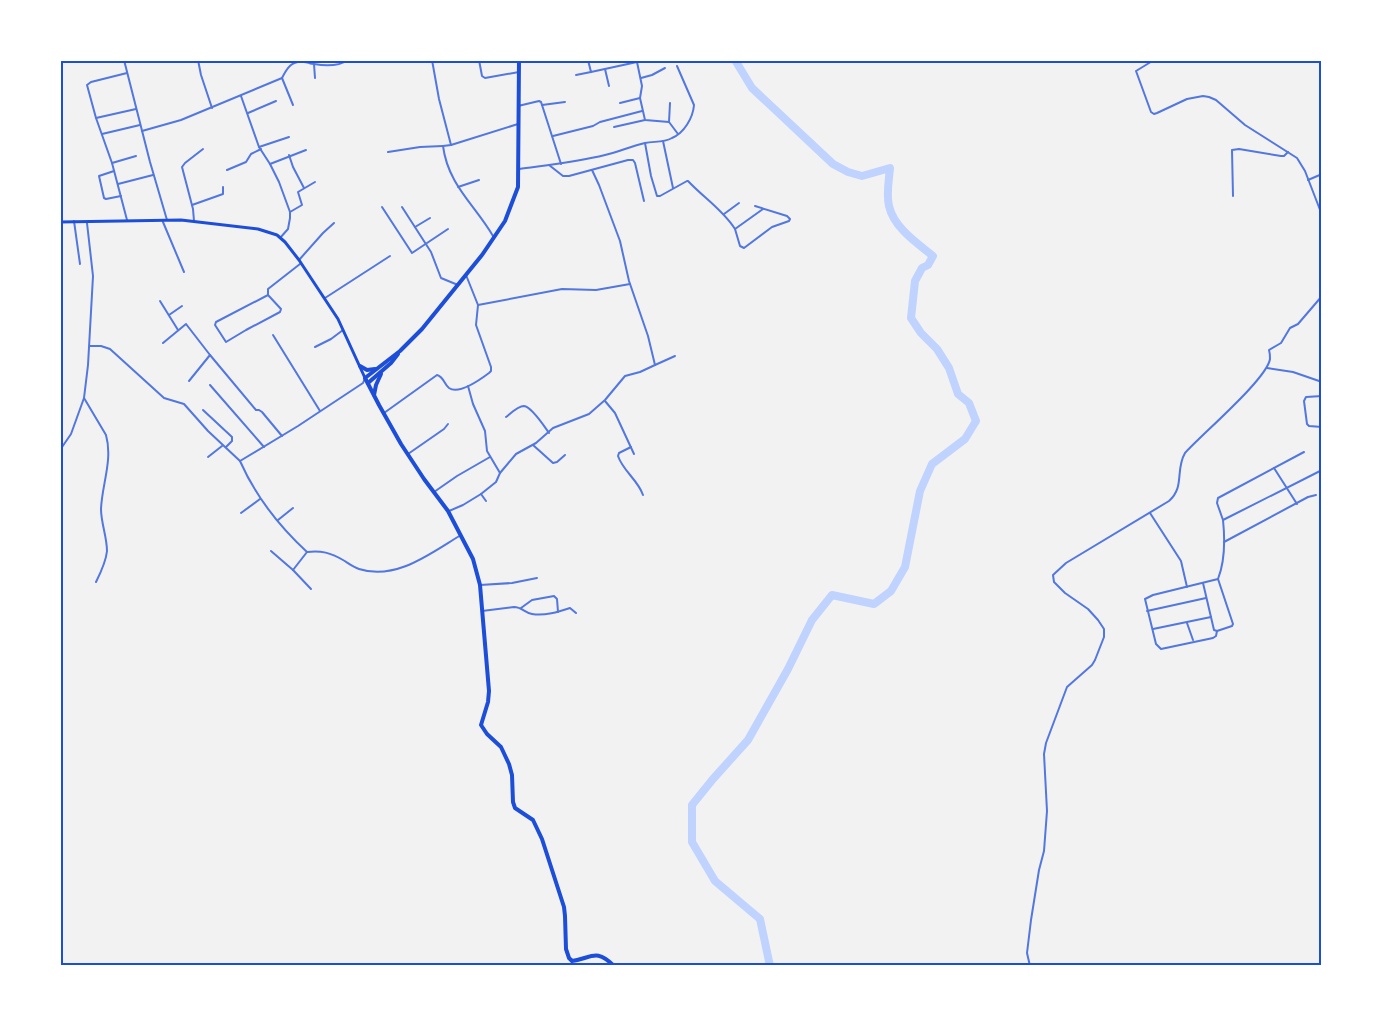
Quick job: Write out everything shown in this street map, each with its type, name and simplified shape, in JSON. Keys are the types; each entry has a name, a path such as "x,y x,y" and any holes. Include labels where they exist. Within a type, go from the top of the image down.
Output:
{"main road":[{"path":"366,382 422,329 466,275 505,221 517,192 519,169 519,60"},
{"path":"60,222 167,220 258,229 271,232 280,238 300,261 338,319 366,382 408,454 448,511 476,569 480,585 489,691 482,727 501,747 509,764 514,807 533,820 542,839 565,912 566,949 569,958 573,961 597,955 614,966"},
{"path":"366,382 381,373 400,351"},
{"path":"360,366 367,370 379,368"},
{"path":"374,396 381,373"}],"street":[{"path":"124,60 167,220"},
{"path":"198,60 212,108"},
{"path":"142,131 181,120 282,78 286,69 295,62 337,65 348,60"},
{"path":"432,60 451,145"},
{"path":"479,60 482,76 485,78 519,72"},
{"path":"588,60 591,72"},
{"path":"1154,60 1136,71 1151,112 1154,114 1187,99 1203,96 1216,100 1245,125 1300,162 1322,215"},
{"path":"576,75 637,61 642,90 640,98 645,120"},
{"path":"314,64 315,78"},
{"path":"519,169 606,155 645,143 673,138 691,118 694,105 677,66"},
{"path":"641,78 665,68"},
{"path":"604,69 609,86"},
{"path":"127,74 87,84 127,220"},
{"path":"282,78 293,105"},
{"path":"241,96 260,148 279,182 290,212 288,229 280,238"},
{"path":"620,103 640,98"},
{"path":"248,113 276,101"},
{"path":"518,106 541,102 561,164"},
{"path":"542,105 565,102"},
{"path":"670,103 669,122 678,134"},
{"path":"96,118 136,109"},
{"path":"553,136 643,111"},
{"path":"614,127 645,120 669,122"},
{"path":"102,134 140,124"},
{"path":"388,152 451,145 518,124"},
{"path":"227,170 246,162 251,154 260,148 289,137"},
{"path":"663,141 673,189"},
{"path":"645,143 656,195 659,196 688,181 724,214 735,229 740,246 744,248 772,227 790,219 755,206"},
{"path":"443,146 448,167 458,188 494,238"},
{"path":"194,221 182,167 203,149"},
{"path":"1233,196 1232,150 1239,149 1281,156 1288,152"},
{"path":"270,164 306,150"},
{"path":"112,163 136,156"},
{"path":"289,156 304,188"},
{"path":"549,165 565,176 633,160 644,201"},
{"path":"592,170 600,184 620,241 630,284 655,364"},
{"path":"114,171 99,176 104,198 121,196"},
{"path":"118,184 153,174"},
{"path":"1308,180 1322,174"},
{"path":"458,188 479,180"},
{"path":"290,212 301,207 298,192 315,182"},
{"path":"192,205 223,194 223,187"},
{"path":"724,214 739,203"},
{"path":"382,207 412,253 448,229"},
{"path":"402,207 431,252 441,278 458,285"},
{"path":"735,229 763,208"},
{"path":"415,227 430,218"},
{"path":"60,450 71,434 84,398 88,365 93,276 87,220"},
{"path":"162,220 184,272"},
{"path":"74,221 80,264"},
{"path":"268,295 216,322 215,325 226,342 280,312 281,309 268,295 268,289 300,261 323,232 334,223"},
{"path":"324,298 390,256"},
{"path":"384,413 437,375 440,375 452,390 457,390 468,386 491,371 476,325 478,305 466,275"},
{"path":"478,305 562,289 596,290 630,284"},
{"path":"1030,966 1027,953 1039,870 1044,851 1047,811 1044,754 1046,742 1066,687 1092,665 1104,637 1104,629 1098,620 1054,582 1054,573 1066,563 1169,501 1178,491 1182,458 1185,453 1258,380 1270,357 1269,350 1281,343 1290,328 1298,324 1322,296"},
{"path":"160,301 178,330"},
{"path":"169,315 182,306"},
{"path":"163,343 186,324 256,410 262,411 282,436"},
{"path":"315,347 343,330"},
{"path":"273,335 320,411"},
{"path":"89,346 110,349 165,398 184,404 240,461 261,498 292,538 308,552 321,551 334,555 360,569 389,571 413,563 461,535"},
{"path":"189,381 210,355"},
{"path":"448,511 463,505 496,482 500,473 516,454 533,445 553,429 589,414 626,376 675,356"},
{"path":"1266,367 1293,372 1322,382"},
{"path":"240,461 366,382"},
{"path":"210,384 264,447"},
{"path":"468,386 483,427 487,451 500,473"},
{"path":"1322,396 1308,396 1304,399 1307,424 1322,427"},
{"path":"84,398 108,442 108,468 101,512 107,550 96,582"},
{"path":"605,400 615,412 634,454"},
{"path":"506,417 520,407 527,407 549,433"},
{"path":"203,410 232,437 232,441 208,457"},
{"path":"408,454 448,424"},
{"path":"533,445 553,463 565,455"},
{"path":"630,447 618,456 643,495"},
{"path":"1217,631 1233,624 1218,579 1224,542 1223,520 1216,503 1217,500 1304,452"},
{"path":"434,492 490,457"},
{"path":"1274,468 1297,504"},
{"path":"1223,520 1322,470"},
{"path":"1318,472 1322,474"},
{"path":"481,494 486,501"},
{"path":"1224,542 1316,495"},
{"path":"241,513 261,498"},
{"path":"278,520 293,508"},
{"path":"1150,513 1181,561 1187,587"},
{"path":"271,551 311,589"},
{"path":"293,570 308,552"},
{"path":"480,585 512,583 537,578"},
{"path":"1217,631 1213,638 1161,649 1156,645 1145,599 1149,596 1218,579"},
{"path":"1203,583 1214,630 1217,631"},
{"path":"521,608 532,600 554,596 557,599 558,612"},
{"path":"1147,610 1206,598"},
{"path":"482,611 514,607 521,608 530,614 547,614 570,608 576,613"},
{"path":"1153,629 1211,617"},
{"path":"1187,623 1193,642"}],"waterway":[{"path":"735,60 752,88 833,164 862,176 890,168 888,197 892,214 901,228 933,256 928,265 922,268 915,281 911,318 921,333 937,349 949,368 958,394 969,403 976,421 965,439 932,464 920,491 905,567 891,591 874,604 832,595 812,620 788,669 748,740 692,805 692,842 715,881 760,919 770,966"}]}
